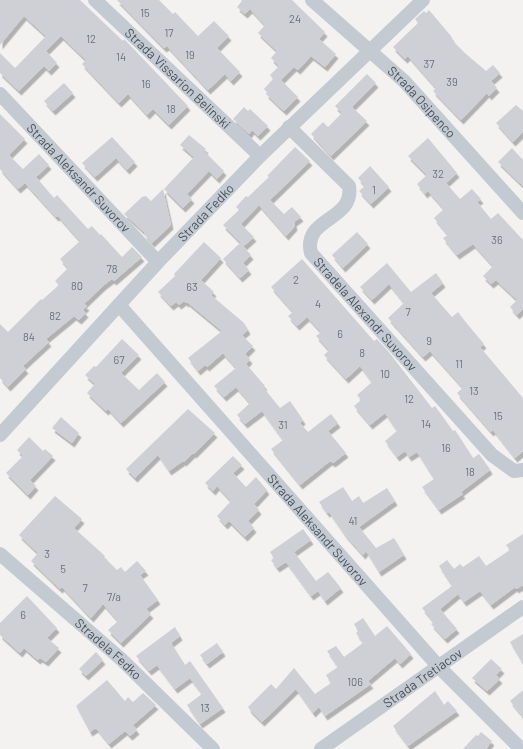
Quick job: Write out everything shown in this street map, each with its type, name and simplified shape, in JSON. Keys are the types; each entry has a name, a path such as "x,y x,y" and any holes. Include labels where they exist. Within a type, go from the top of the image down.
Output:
{"street":[{"name":"Strada Vissarion Belinski","path":"95,0 260,156"},
{"name":"Strada Osipenco","path":"312,0 370,49 404,81 523,212"},
{"name":"Strada Fedko","path":"0,435 158,262 260,156 370,49 423,0"},
{"name":"Strada Aleksandr Suvorov","path":"0,94 158,262"},
{"name":"Stradela Alexandr Suvorov","path":"289,128 349,186 350,195 343,209 314,232 310,238 311,253 492,455 514,470 523,470"},
{"name":"Strada Aleksandr Suvorov","path":"119,305 439,667 521,749"},
{"name":"Stradela Fedko","path":"0,554 121,659 213,749"},
{"name":"Strada Tretiacov","path":"322,749 523,608"}],"building":[{"path":"0,0 80,0 123,41 124,39 188,106 169,125 153,109 147,115 128,94 119,103 82,64 86,60 61,36 46,51 57,63 49,71 44,66 19,91 0,73 0,53 15,68 46,36 24,16 0,45"},
{"path":"117,0 159,0 173,14 175,12 198,36 214,21 229,36 217,48 240,72 231,81 225,74 208,90 167,46 164,48"},
{"path":"241,0 292,0 325,32 319,39 336,54 325,67 311,56 298,70 294,67 281,80 298,97 284,111 266,94 267,92 264,89 273,79 270,75 279,66 271,58 277,51 258,33 265,25 250,9 245,14 237,7 242,1"},
{"path":"429,10 451,36 453,41 466,54 486,71 493,65 500,73 491,81 497,88 489,96 487,93 461,120 433,91 436,88 408,56 405,59 393,47 418,23 415,19 424,11 426,13"},
{"path":"367,74 376,83 352,107 367,121 331,156 311,134 323,122 328,127 342,113 335,106"},
{"path":"64,83 73,93 53,111 44,101"},
{"path":"516,105 523,111 523,132 513,142 496,123"},
{"path":"244,107 248,111 250,109 268,126 258,136 252,130 249,134 233,119"},
{"path":"0,114 25,139 9,155 23,169 39,154 49,165 36,177 54,198 57,195 88,229 92,226 122,257 132,247 142,257 114,281 112,279 104,285 84,304 87,306 83,310 86,313 79,320 74,316 46,339 49,342 23,366 26,369 8,387 0,378 0,324 8,332 41,299 42,300 59,285 55,281 68,268 60,259 80,241 58,216 56,217 25,183 18,189 0,169"},
{"path":"189,135 206,149 204,151 224,171 217,179 209,171 187,194 192,199 183,208 164,189 194,157 180,145"},
{"path":"112,137 135,162 127,170 116,158 95,177 82,163"},
{"path":"428,138 457,173 446,183 460,199 472,189 481,199 477,202 491,219 498,213 523,240 523,309 517,315 510,307 517,300 496,280 491,284 483,276 493,266 473,244 457,255 443,238 448,235 434,218 444,209 428,191 425,194 417,184 427,175 408,156"},
{"path":"295,147 310,161 270,200 284,214 292,207 301,217 294,222 295,226 286,236 259,205 241,224 254,237 244,246 223,225 239,210 236,207 246,196 248,197 269,177 267,176"},
{"path":"512,148 523,160 523,186 498,162"},
{"path":"370,166 389,187 371,204 359,191 365,186 358,178"},
{"path":"163,189 171,225 152,243 144,234 145,233 124,214 142,197 146,196 151,201"},
{"path":"357,232 368,244 343,268 332,255"},
{"path":"204,242 221,258 201,280 214,292 211,295 244,323 248,330 242,335 253,346 245,354 250,359 246,364 265,386 263,387 280,408 290,401 303,420 300,423 308,432 331,414 338,423 328,431 346,453 333,463 330,461 300,485 271,449 283,440 262,411 245,424 237,415 250,403 236,387 224,397 214,386 236,368 223,353 207,367 205,365 198,371 188,358 222,331 187,302 186,303 184,301 179,305 176,302 171,306 158,292 175,276 174,274"},
{"path":"240,243 251,255 243,263 249,270 240,278 223,259"},
{"path":"302,259 374,341 377,339 388,351 432,408 435,406 453,431 455,430 473,458 479,454 489,468 490,470 461,492 463,494 439,510 422,487 434,479 417,452 409,457 405,451 397,457 385,441 397,431 385,413 370,425 354,406 361,400 357,395 372,382 360,366 346,379 324,355 329,350 316,336 321,332 307,317 297,326 288,316 293,312 271,287"},
{"path":"387,263 411,292 436,273 443,283 431,293 452,317 458,312 484,344 480,347 523,398 523,451 515,458 493,430 491,432 457,393 463,388 430,351 423,357 388,318 404,303 389,284 372,300 360,287"},
{"path":"122,339 139,355 121,373 139,390 157,373 165,382 121,423 108,409 106,411 87,393 95,384 85,375 94,366 96,367"},
{"path":"188,409 215,433 194,454 193,453 184,462 183,461 169,471 158,455 135,478 126,469"},
{"path":"61,417 79,433 72,443 52,428"},
{"path":"29,437 43,451 45,449 53,456 30,480 36,486 28,495 6,473 23,456 17,450"},
{"path":"233,456 242,465 233,473 246,487 256,477 267,490 254,504 259,510 248,521 254,528 245,537 229,521 225,525 217,516 231,501 217,486 213,491 205,483"},
{"path":"343,487 352,501 359,496 363,503 387,488 395,501 359,527 376,548 394,538 404,555 379,572 366,551 363,555 345,535 329,512 327,513 319,502"},
{"path":"55,496 82,519 74,528 105,556 104,557 117,570 121,567 125,572 137,561 146,571 140,575 158,600 146,609 151,614 121,643 108,630 118,621 103,604 91,618 62,587 60,589 31,561 38,553 19,535"},
{"path":"303,529 311,540 294,552 316,581 328,572 341,588 325,601 318,591 311,596 286,562 277,568 271,560 274,558 270,552"},
{"path":"523,534 523,585 516,589 515,587 491,605 480,591 464,602 458,594 440,609 457,629 445,639 431,624 434,622 422,608 452,586 439,566 447,560 454,569 460,564 463,567 479,556 486,566 510,550 506,545"},
{"path":"27,596 57,628 47,638 59,648 46,662 40,658 38,660 24,648 20,653 0,635 0,623"},
{"path":"363,618 375,636 387,626 411,654 400,664 395,658 368,681 371,684 325,716 319,707 313,713 296,689 262,722 250,710 248,707 271,684 276,689 294,668 315,694 331,683 326,675 338,667 327,651 336,646 344,657 363,643 356,633 358,631 354,624"},
{"path":"175,627 180,636 171,643 185,665 190,661 223,708 200,724 187,705 202,694 190,678 175,689 157,665 149,671 136,656"},
{"path":"523,634 523,664 510,642"},
{"path":"217,643 223,652 207,664 200,655"},
{"path":"96,652 103,660 86,676 79,669"},
{"path":"491,659 502,669 496,675 500,679 487,691 472,678"},
{"path":"107,680 125,701 128,697 133,702 143,693 156,705 133,725 137,730 130,736 125,731 109,744 96,728 90,732 76,706"},
{"path":"523,690 523,717 510,701"},
{"path":"435,691 444,705 448,701 457,711 408,746 393,726"},
{"path":"481,732 492,741 486,749 463,749 476,735 478,736"}]}
